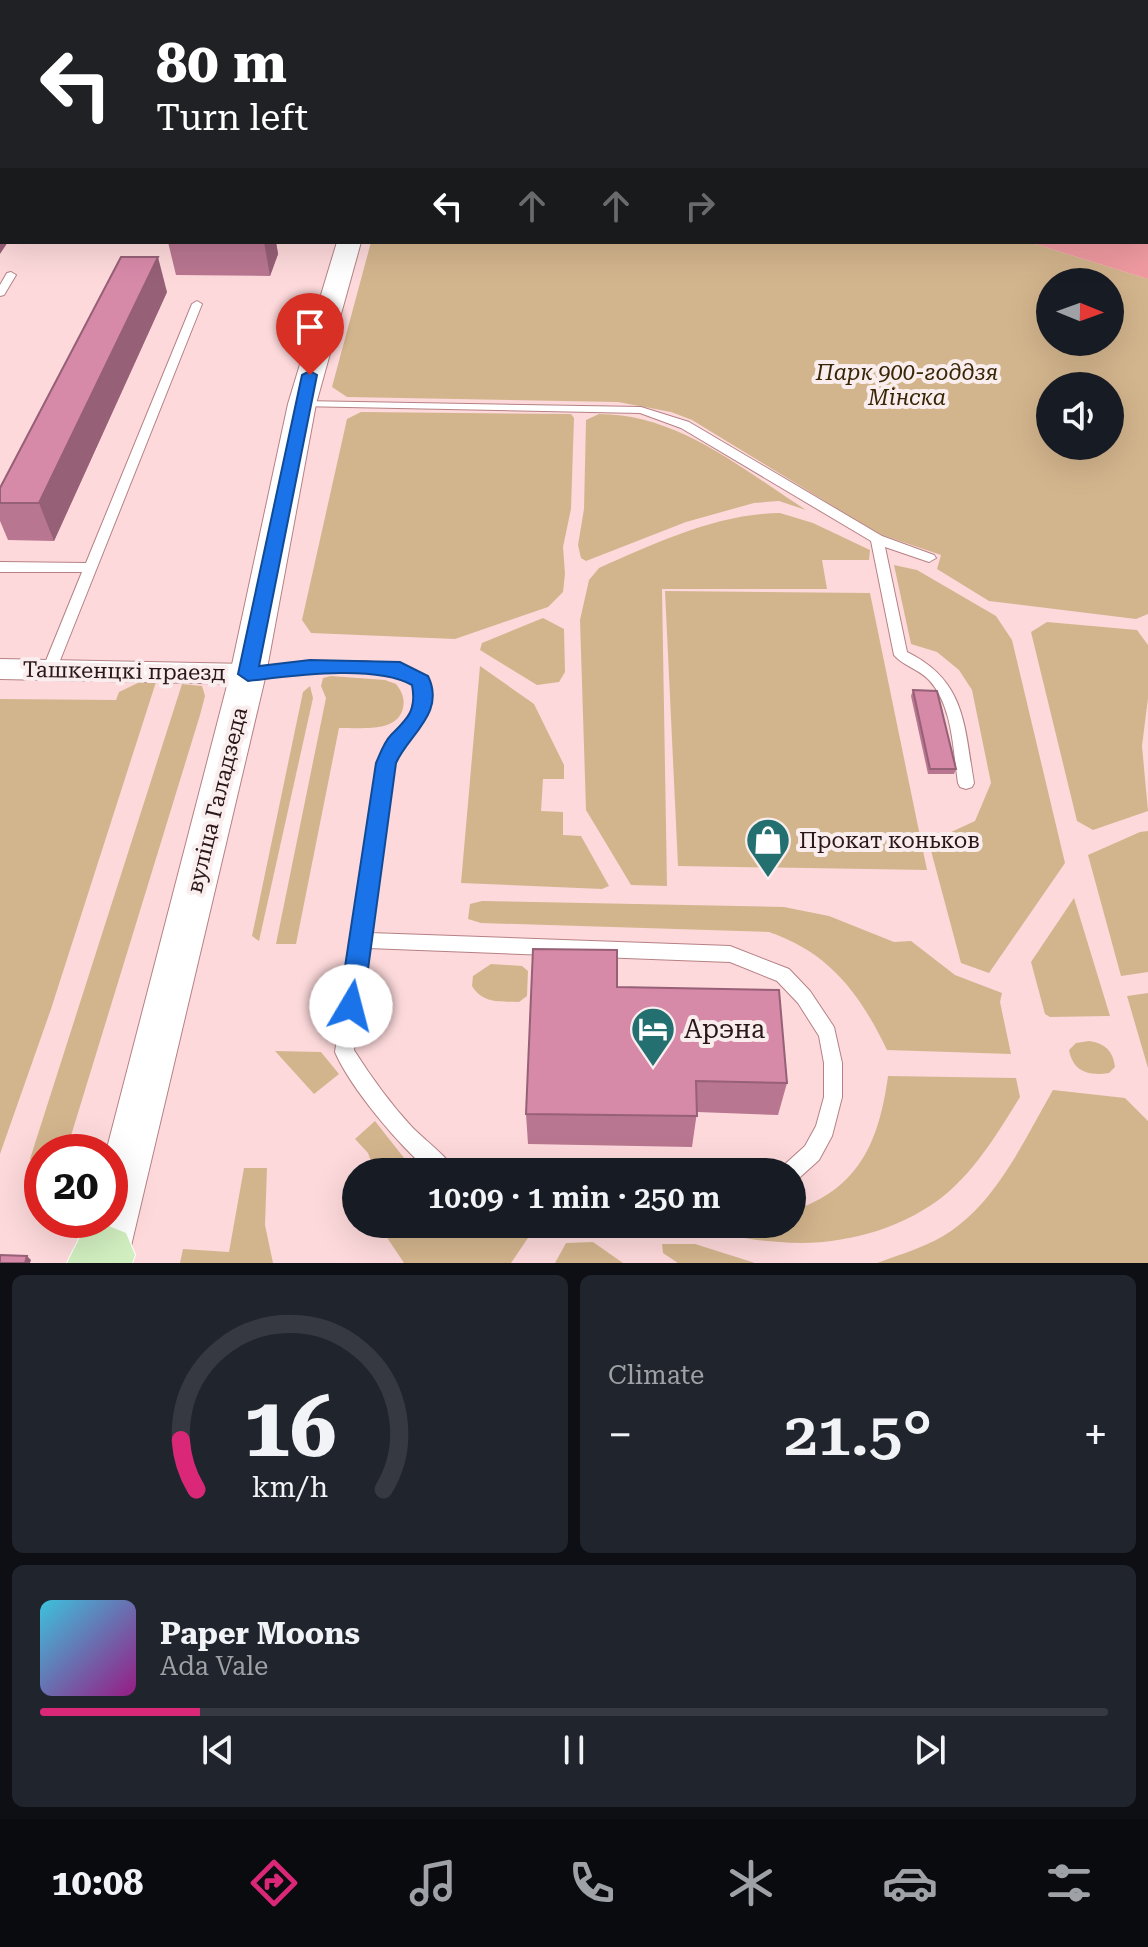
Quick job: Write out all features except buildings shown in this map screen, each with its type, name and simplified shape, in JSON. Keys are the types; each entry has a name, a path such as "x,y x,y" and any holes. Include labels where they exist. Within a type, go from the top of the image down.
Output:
{"street":[{"name":"вуліца Галадзеда","path":"102,1261 248,674 302,404 348,244"},
{"name":"Ташкенцкі праезд","path":"0,669 248,674"}],"lane":[{"path":"0,293 11,275"},
{"path":"50,668 197,304"},
{"path":"302,404 641,410 685,425 877,539 929,558"},
{"path":"877,539 901,655 922,663 938,676 949,693 966,783"},
{"path":"0,567 89,568"},
{"path":"248,674 310,667 377,668 400,669 421,681 420,715 412,729 396,742 386,763 344,1052 372,1095 428,1158"},
{"path":"360,940 730,954 783,975 804,997 828,1033 833,1063 833,1097 825,1129 806,1158"}],"green space":[{"name":"Парк 900-годдзя Мінска","path":"370,244 1035,244 1113,268 1036,268 1036,356 1124,356 1124,272 1148,279 1148,614 1136,619 989,601 937,569 941,555 879,534 692,420 671,412 618,402 347,397 332,387"},
{"path":"361,412 571,414 574,418 571,509 563,547 563,592 548,607 455,639 311,633 302,620 347,419"},
{"path":"599,414 628,416 682,434 733,462 806,510 779,501 754,503 686,522 586,561 581,558 578,545 584,509 586,420"},
{"path":"780,513 813,523 870,550 869,560 822,560 827,589 662,589 667,886 631,885 586,810 580,620 589,580 599,568 687,532 733,518"},
{"path":"894,565 917,570 996,616 1012,640 1065,863 989,973 961,963 926,832 949,833 975,821 991,783 972,690 959,670 937,652 911,644"},
{"path":"665,591 870,593 927,870 678,866"},
{"path":"543,618 564,629 565,672 559,682 537,685 480,650 482,643"},
{"path":"1047,622 1137,630 1148,645 1148,698 1142,746 1148,811 1093,830 1077,821 1031,632"},
{"path":"480,666 534,704 564,765 564,779 543,779 541,811 563,812 563,835 581,836 609,886 602,889 461,883"},
{"path":"323,678 385,680 396,684 404,701 403,708 393,722 385,725 339,728 296,944 276,944 326,698 321,686"},
{"path":"142,681 156,682 51,1009 0,1154 0,699 116,700 119,692"},
{"path":"182,684 202,686 205,696 200,715 72,1134 38,1134"},
{"path":"310,686 313,698 259,941 252,936 303,692"},
{"path":"1148,831 1148,972 1121,976 1088,855"},
{"path":"1074,898 1110,1016 1050,1017 1045,1014 1031,962"},
{"path":"482,901 784,907 829,916 894,942 911,941 955,975 1002,993 1000,1002 1011,1054 887,1050 866,1011 841,978 809,951 769,932 481,923 468,919 470,904"},
{"path":"491,964 522,966 528,971 527,996 519,1002 498,1001 486,999 476,992 472,986 473,976"},
{"path":"1148,993 1148,1068 1127,996"},
{"path":"1089,1041 1104,1046 1110,1052 1115,1067 1109,1073 1089,1073 1074,1063 1069,1050 1076,1043"},
{"path":"275,1051 321,1052 339,1074 314,1094"},
{"path":"888,1076 1016,1078 1020,1097 968,1173 946,1194 909,1218 868,1234 824,1242 744,1238 806,1238 806,1206 834,1190 862,1160 879,1122"},
{"path":"1053,1090 1125,1098 1148,1121 1148,1263 877,1263 934,1241 968,1217 1010,1166"},
{"path":"375,1121 404,1158 370,1158 355,1139"},
{"path":"244,1168 267,1168 265,1225 273,1263 180,1263 183,1249 229,1252"},
{"path":"387,1238 528,1238 511,1263 404,1263"},
{"path":"593,1242 623,1263 555,1263 566,1243"},
{"path":"662,1244 695,1244 755,1263 678,1263 663,1253"}],"shaded area":[{"path":"1035,244 1148,244 1148,279 1124,272 1124,268 1113,268"}],"place":[{"name":"Прокат коньков","path":"768,879"},
{"name":"Арэна","path":"653,1068"}],"route":[{"path":"310,375 248,674 310,667 400,669 421,681 423,691 420,715 412,729 396,742 386,763 351,1006"}]}
